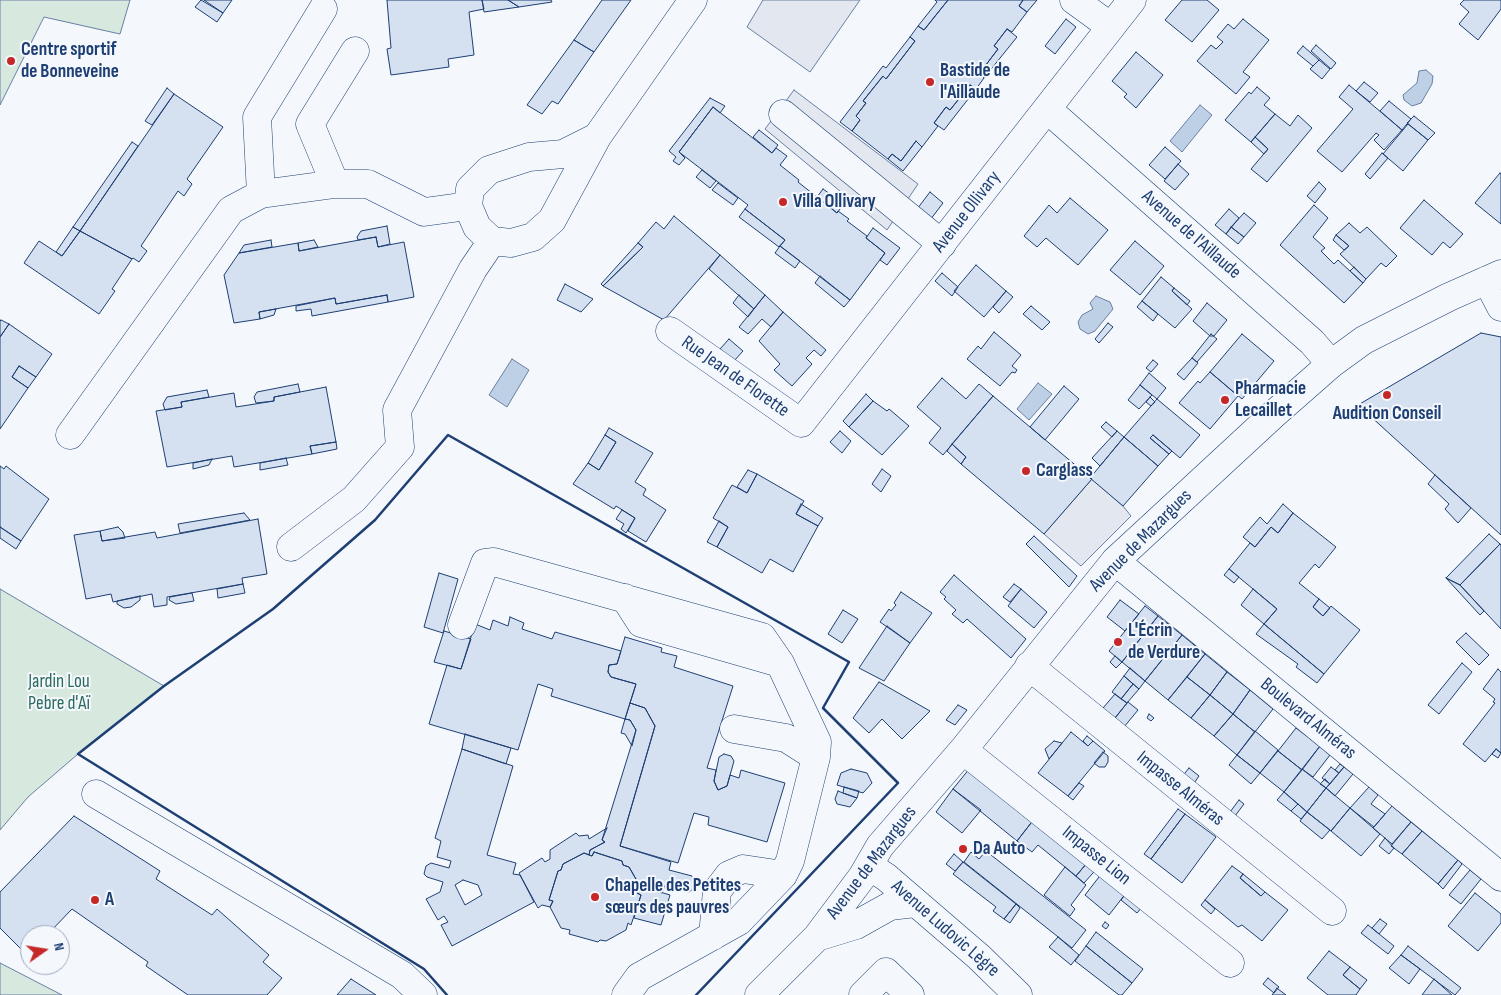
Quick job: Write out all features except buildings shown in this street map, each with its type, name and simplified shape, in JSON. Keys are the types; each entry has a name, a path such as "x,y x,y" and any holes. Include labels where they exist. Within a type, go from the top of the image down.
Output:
{"street":[{"path":"597,137 563,154 529,157 489,170 470,189 468,206 477,228 492,241 511,243 533,237 552,220 597,137 693,0"},
{"path":"1074,0 1111,27"},
{"name":"Avenue Ollivary","path":"801,423 1132,0"},
{"path":"261,194 257,117 323,9"},
{"path":"335,184 310,124 355,51"},
{"name":"Avenue de l'Aillaude","path":"1047,109 1312,342 1331,364"},
{"path":"783,114 942,244"},
{"path":"70,435 231,210 261,194 335,184 368,184 424,212 468,206"},
{"path":"291,547 354,499 400,447 397,410 473,269 492,241"},
{"path":"1494,277 1501,307"},
{"name":"Avenue de Mazargues","path":"760,995 817,937 869,866 884,840 963,750 1115,561 1331,364 1364,340 1494,277"},
{"name":"Rue Jean de Florette","path":"670,331 801,423"},
{"name":"Boulevard Alméras","path":"1115,561 1501,877"},
{"path":"462,625 485,563 494,562 625,598 641,624 780,663 817,742 816,757 790,862 783,875 739,921 638,976 626,995"},
{"name":"Impasse Alméras","path":"1029,666 1332,911"},
{"path":"734,728 786,738 816,757"},
{"name":"Impasse Lion","path":"963,750 1230,963"},
{"path":"96,794 402,975 423,995"},
{"name":"Avenue Ludovic Lègre","path":"869,866 980,957 1018,995"},
{"path":"713,936 716,891 729,875 743,870 783,875"},
{"name":"Avenue de Mazargues","path":"817,937 856,925 890,906 915,903"},
{"path":"863,995 886,972 910,995"}],"green space":[{"path":"0,0 130,0 120,34 44,17 0,105"},
{"name":"Jardin Lou Pebre d'Aï","path":"0,589 164,686 78,754 28,797 0,830"},
{"path":"0,963 62,995 0,995"}],"shaded area":[{"path":"763,0 860,0 810,72 747,27"},
{"path":"794,90 918,184 887,230 765,129"},
{"path":"1092,479 1123,506 1131,516 1081,566 1044,534"}],"water":[{"path":"1426,70 1433,76 1432,84 1421,103 1412,106 1404,100 1403,95 1417,83 1419,71"},
{"path":"1200,105 1212,115 1182,152 1170,141"},
{"path":"1096,296 1110,302 1113,309 1095,331 1088,334 1080,329 1078,322 1082,315 1093,309 1090,303"},
{"path":"512,359 529,370 507,407 489,395"},
{"path":"1038,383 1052,394 1029,420 1017,409"}],"wall":[{"path":"447,995 424,969 78,754 164,686 273,609 375,520 448,435 849,662 823,708 898,783 696,995"}],"place":[{"name":"Centre sportif de Bonneveine","path":"11,61"},
{"name":"Bastide de l'Aillaude","path":"930,82"},
{"name":"Villa Ollivary","path":"783,202"},
{"name":"Audition Conseil","path":"1387,395"},
{"name":"Pharmacie Lecaillet","path":"1225,400"},
{"name":"Carglass","path":"1026,471"},
{"name":"L'Écrin de Verdure","path":"1118,642"},
{"name":"Da Auto","path":"963,849"},
{"name":"Chapelle des Petites sœurs des pauvres","path":"595,897"},
{"name":"A","path":"95,900"}]}
